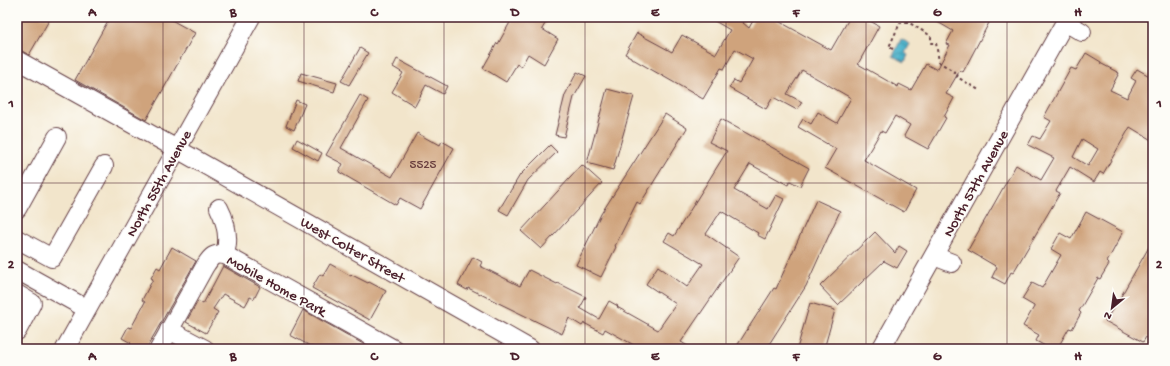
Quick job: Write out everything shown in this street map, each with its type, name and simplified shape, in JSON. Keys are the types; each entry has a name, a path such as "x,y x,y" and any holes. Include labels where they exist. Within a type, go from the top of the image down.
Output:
{"street":[{"name":"North 55th Avenue","path":"65,349 252,17"},
{"path":"1067,20 1082,32"},
{"name":"North 57th Avenue","path":"881,349 1067,20"},
{"name":"West Colter Street","path":"17,60 530,349"},
{"path":"17,209 57,137"},
{"path":"17,261 22,241 52,258 104,166"},
{"path":"219,208 226,231 227,242 225,255"},
{"name":"Mobile Home Park","path":"159,349 205,266 211,257 218,254 225,255 394,349"},
{"path":"934,256 952,263"},
{"path":"17,270 87,309"},
{"path":"17,294 32,303 17,331"},
{"path":"170,330 205,349"}],"path":[{"path":"893,49 889,47 900,23 908,22 931,36 930,43 936,43 939,62 958,74 956,77 979,90"}],"water":[{"path":"901,39 910,44 905,53 908,55 905,62 893,56"}],"building":[{"path":"17,17 51,17 29,55 17,50"},
{"path":"110,17 166,17 195,33 146,120 75,80"},
{"path":"513,17 549,17 542,29 558,39 544,64 528,54 521,67 517,64 506,82 483,68"},
{"path":"708,17 736,17 749,28 755,17 771,17 831,50 850,17 863,17 879,26 858,64 898,87 899,84 911,90 926,64 937,70 950,45 946,44 953,31 929,17 992,17 963,72 960,70 946,94 954,98 944,117 946,118 928,149 904,136 910,125 895,116 885,133 881,131 864,160 916,190 904,212 825,168 836,149 798,127 803,119 811,124 818,112 837,123 851,98 802,70 787,94 802,102 797,110 773,97 766,109 729,88 734,80 739,83 753,59 735,49 724,69 721,68 703,99 625,54 637,33 672,52 682,35 716,54 730,30"},
{"path":"360,48 368,53 349,85 341,81"},
{"path":"1086,53 1101,62 1100,63 1119,73 1110,90 1127,98 1136,81 1131,78 1137,69 1153,78 1153,141 1130,127 1103,174 1100,172 1094,182 1070,167 1056,191 1060,193 1005,284 992,277 997,267 968,250 1016,165 1041,180 1054,158 1028,145 1033,136 1040,139 1051,121 1044,117 1071,68 1076,70","holes":["1082,139 1098,149 1088,166 1073,157"]},
{"path":"397,59 447,86 443,94 426,85 415,106 392,92 403,73 393,67"},
{"path":"577,72 586,76 574,97 564,137 555,135 565,95"},
{"path":"301,73 337,83 334,92 298,81"},
{"path":"607,89 634,96 613,170 587,163"},
{"path":"360,95 368,100 341,148 392,177 417,133 440,145 442,141 454,148 420,209 400,198 396,205 339,172 343,164 326,155"},
{"path":"296,100 305,104 294,130 286,126"},
{"path":"665,114 687,128 640,204 637,202 601,277 576,265 601,214"},
{"path":"721,119 809,168 800,186 790,181 788,185 750,164 734,190 768,209 776,195 784,199 765,239 757,235 758,233 721,211 706,234 739,257 681,342 693,349 641,349 605,329 603,333 584,323 582,326 569,318 562,334 468,288 467,290 458,285 473,257 482,262 480,266 520,286 529,270 557,284 558,283 586,297 580,308 599,319 609,301 658,330 676,304 646,284 658,266 687,287 703,264 664,241 669,233 674,236 727,151 709,142"},
{"path":"297,139 322,153 318,161 293,147"},
{"path":"550,145 557,152 528,180 508,215 499,210 520,175"},
{"path":"582,165 602,183 541,249 521,231"},
{"path":"816,200 840,211 806,286 766,349 735,349 774,288 776,289"},
{"path":"1086,212 1123,232 1107,262 1109,264 1100,279 1098,278 1079,311 1081,313 1072,329 1069,328 1057,349 1051,349 1036,341 1039,335 1023,326 1034,306 1022,299 1032,283 1042,288 1061,255 1051,249 1060,233 1071,239"},
{"path":"875,232 895,253 899,246 907,251 897,268 884,261 838,305 820,286"},
{"path":"1153,240 1153,341 1146,337 1143,342 1105,321"},
{"path":"172,247 196,261 146,349 128,349 131,343 122,338 128,327 131,328 145,302 142,300 153,279 151,278 157,267 160,269"},
{"path":"330,264 351,276 352,275 368,283 369,282 386,291 370,320 312,288 320,274 323,276"},
{"path":"223,266 260,287 254,299 250,297 245,306 223,294 213,309 218,312 206,333 186,322 198,301 203,304"},
{"path":"810,303 835,310 824,349 797,349"},
{"path":"303,310 372,349 316,349 290,335"}]}
